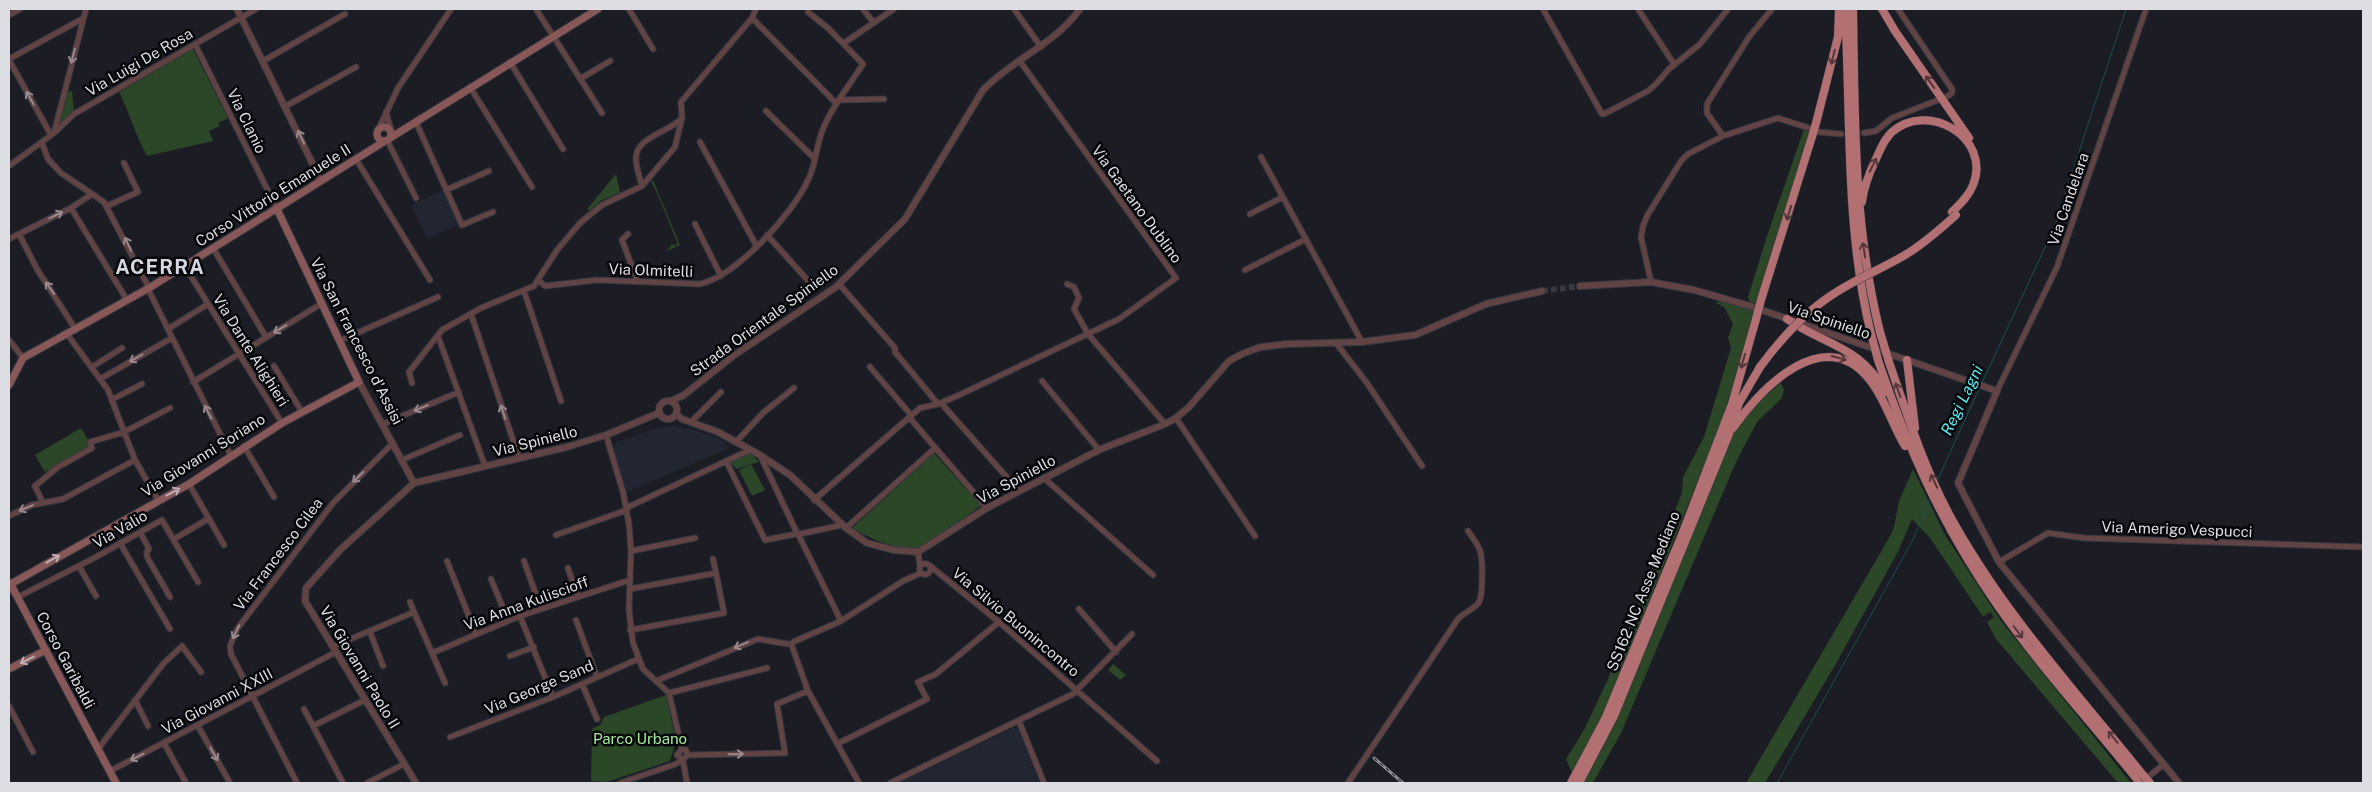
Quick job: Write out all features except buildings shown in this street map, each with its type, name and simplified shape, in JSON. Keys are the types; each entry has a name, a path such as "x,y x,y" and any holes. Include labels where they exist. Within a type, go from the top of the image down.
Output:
{"highway":[{"path":"1732,404 1761,300 1815,128 1838,37 1839,9"},
{"path":"1845,9 1850,200 1858,270 1878,360 1896,414 1916,463"},
{"path":"1853,9 1856,158 1860,229 1880,332 1889,362 1918,446 1946,515"},
{"path":"1732,404 1758,366 1788,332 1819,304 1854,282 1905,255 1929,239 1970,200 1978,185 1981,167 1977,151 1882,9"},
{"path":"1860,229 1863,193 1867,178 1882,145 1898,127 1922,120 1933,120 1963,135 1970,146 1976,164 1974,184 1954,214"},
{"path":"1787,319 1802,329 1846,350 1865,362 1880,383 1896,414"},
{"path":"1729,434 1747,409 1773,384 1806,360 1831,356 1846,360 1860,368 1870,380 1895,430 1946,515 2002,599 2140,780 2150,783"},
{"path":"1907,360 1918,446"},
{"path":"1729,434 1738,403 1758,366"},
{"name":"SS162 NC Asse Mediano","path":"1579,783 1584,766 1640,637 1732,404"},
{"name":"SS162 NC Asse Mediano","path":"1571,783 1584,766 1614,716 1729,434"}],"main road":[{"name":"Corso Vittorio Emanuele II","path":"23,358 149,288 356,159 386,133 402,129 416,122 598,9"},
{"path":"368,150 386,133"},
{"name":"Via San Francesco d'Assisi","path":"277,209 358,382"},
{"path":"9,385 23,358"},
{"name":"Via Giovanni Soriano","path":"9,583 189,484 244,446 282,423 358,382"},
{"name":"Corso Garibaldi","path":"9,583 116,783"},
{"path":"9,669 46,650"}],"street":[{"path":"9,15 20,9"},
{"path":"52,134 86,9"},
{"path":"237,9 321,181"},
{"name":"Via Luigi De Rosa","path":"9,166 42,143 74,114 256,9"},
{"path":"416,198 386,133 386,112 398,88 451,9"},
{"path":"536,9 602,113"},
{"path":"629,9 653,49"},
{"path":"412,383 409,372 438,336 451,324 524,291 539,281 557,250 580,223 602,205 642,186 675,147 682,118 681,102 752,18 756,9"},
{"path":"863,9 874,23"},
{"path":"844,43 894,9"},
{"path":"1014,9 1041,46"},
{"path":"1543,9 1602,114 1607,114 1648,91 1674,64 1692,52 1728,9"},
{"path":"1638,9 1674,64"},
{"path":"1723,136 1706,107 1749,37 1772,9"},
{"path":"1898,9 1952,89 1952,94 1946,97"},
{"name":"Via Candelara","path":"1994,389 2057,267 2146,9"},
{"name":"Strada Orientale Spiniello","path":"672,401 684,395 733,356 839,284 905,219 973,104 999,73 1061,31 1078,10"},
{"name":"Via Olmitelli","path":"539,281 545,286 597,280 700,284 721,276 740,263 802,193 810,178 823,128 863,64 844,43 808,12"},
{"path":"263,61 345,14"},
{"path":"752,18 838,102 884,99"},
{"path":"52,134 9,60 82,19"},
{"name":"Via Clanio","path":"194,44 277,209"},
{"name":"Via Gaetano Dublino","path":"814,500 920,408 939,404 1119,319 1176,278 1018,60"},
{"path":"580,79 610,61"},
{"path":"510,62 563,149"},
{"path":"286,106 356,67"},
{"path":"470,88 532,187"},
{"path":"1864,133 1876,131 1892,118 1938,100"},
{"path":"766,110 814,158"},
{"path":"386,112 386,133"},
{"path":"642,186 636,158 637,152 646,140 675,126 682,118"},
{"path":"1651,282 1641,237 1647,216 1675,168 1688,154 1723,136 1775,119 1786,120 1812,129"},
{"path":"416,122 462,225 492,212"},
{"path":"1819,132 1841,134"},
{"path":"700,142 756,245"},
{"path":"42,143 48,159 61,173 101,199 107,206 231,456"},
{"path":"1261,157 1362,342"},
{"path":"356,159 430,280"},
{"path":"107,206 138,192 124,163"},
{"path":"446,190 489,171"},
{"path":"9,240 71,208 92,194"},
{"path":"1250,214 1283,197"},
{"path":"71,208 127,300"},
{"path":"695,224 721,276"},
{"path":"19,234 37,269 76,330"},
{"path":"628,234 622,240 638,282"},
{"path":"767,234 812,285"},
{"path":"1245,270 1306,238"},
{"path":"213,248 266,337"},
{"name":"Via Dante Alighieri","path":"184,266 282,423"},
{"name":"Via Spiniello","path":"1580,286 1651,282 1712,295 1994,389"},
{"path":"839,284 895,348 895,352 939,404 1019,491"},
{"path":"1067,284 1078,291 1079,298 1074,309 1088,334 1165,424"},
{"path":"524,291 561,401"},
{"name":"Via Spiniello","path":"919,555 987,508 1099,450 1176,418 1189,407 1229,361 1244,353 1261,347 1286,344 1362,342 1415,335 1486,304 1542,291"},
{"path":"339,341 438,296"},
{"path":"168,329 208,304"},
{"path":"193,382 322,304"},
{"path":"471,314 519,458"},
{"path":"67,334 113,399 113,407 135,460 158,500"},
{"path":"438,336 485,466"},
{"path":"100,379 172,338"},
{"path":"9,340 19,356 23,358"},
{"path":"1336,343 1367,383 1422,466"},
{"path":"92,367 122,348"},
{"path":"274,366 302,412"},
{"path":"870,368 987,508"},
{"path":"1042,381 1099,450"},
{"name":"Via San Francesco d'Assisi","path":"358,382 414,483"},
{"path":"113,399 142,384"},
{"path":"736,442 763,413 794,388"},
{"path":"1994,389 1958,482 1999,562 2179,783"},
{"path":"383,424 459,392"},
{"path":"691,422 721,392"},
{"path":"672,401 676,405 676,414"},
{"name":"Via Spiniello","path":"414,483 606,435 659,412 662,403 672,401"},
{"path":"43,503 34,486 49,473 92,448 90,442 124,432 170,408"},
{"path":"659,412 667,419 676,414"},
{"path":"676,414 718,432 760,455 790,475 814,500 844,526 867,542 919,555 920,569"},
{"path":"1176,418 1254,536"},
{"path":"402,460 460,435"},
{"path":"606,435 627,509 631,551 630,630 638,659 643,669 669,693 682,749 686,750 688,755"},
{"name":"Via Francesco Cilea","path":"297,783 252,697 231,654 230,646 237,629 333,503 393,443"},
{"path":"244,446 274,497"},
{"path":"726,461 765,540 844,526 935,448"},
{"path":"556,535 627,509 750,450"},
{"path":"760,455 841,621"},
{"path":"9,516 32,505 63,498 135,460"},
{"path":"1044,478 1153,575"},
{"name":"Via Giovanni Paolo II","path":"414,483 340,550 306,588 305,601 416,783"},
{"path":"189,484 224,545"},
{"path":"174,539 208,519"},
{"name":"Via Valio","path":"18,597 162,520 198,582"},
{"path":"1348,783 1458,619 1464,612 1478,604 1482,598 1482,556 1480,549 1468,531"},
{"path":"140,532 149,549 146,551 147,557 170,597"},
{"name":"Via Amerigo Vespucci","path":"1999,562 2048,532 2084,538 2363,547"},
{"path":"631,551 695,538"},
{"path":"120,543 170,629"},
{"name":"Via Silvio Buonincontro","path":"919,555 999,622 1157,761"},
{"path":"630,630 724,613 713,559"},
{"path":"447,561 476,634"},
{"path":"524,561 541,609"},
{"path":"656,681 758,639 791,644 841,621 928,564 929,572"},
{"path":"79,566 96,596"},
{"path":"568,568 578,597"},
{"name":"Via Silvio Buonincontro","path":"920,569 926,574 929,572 939,573"},
{"path":"630,589 716,574"},
{"path":"491,579 508,620"},
{"name":"Via Anna Kuliscioff","path":"432,653 508,620 630,580"},
{"path":"410,602 446,683"},
{"path":"1079,609 1116,652"},
{"path":"334,649 414,612"},
{"path":"520,616 553,697"},
{"path":"576,620 597,677"},
{"path":"838,744 927,699 918,682 936,674 999,622"},
{"path":"370,632 383,666"},
{"name":"Via Silvio Buonincontro","path":"890,783 1073,694 1132,634"},
{"path":"791,644 808,691 859,783"},
{"path":"98,749 163,664 182,646 200,672"},
{"path":"510,656 534,647"},
{"name":"Via Giovanni XXIII","path":"110,770 252,697 334,649"},
{"name":"Via George Sand","path":"450,737 553,697 638,659"},
{"path":"669,693 767,668"},
{"path":"582,684 597,719"},
{"path":"620,783 683,760 688,755 785,753 778,704 808,691"},
{"path":"135,700 148,726"},
{"path":"313,726 365,700"},
{"path":"9,706 33,752"},
{"path":"304,709 343,783"},
{"path":"1018,721 1044,783"},
{"path":"198,726 230,783"},
{"path":"164,743 186,783"},
{"path":"682,749 677,754 683,760 687,783"},
{"path":"367,783 404,764"},
{"path":"2140,780 2164,765"}],"shaded area":[{"path":"443,190 459,224 427,239 411,205"},
{"path":"672,426 697,430 712,436 724,441 728,449 626,492 614,450 616,442 657,428"},
{"path":"1018,726 1040,783 898,783"}],"green space":[{"path":"193,49 228,118 218,123 220,126 209,131 213,141 147,156 119,92"},
{"path":"72,91 74,114 54,133 64,92"},
{"path":"1804,129 1813,132 1759,305 1750,302 1748,297"},
{"path":"616,174 620,193 602,200 590,210 587,209"},
{"path":"653,180 680,245 667,251 672,244 676,246 677,242 651,182"},
{"path":"1719,301 1757,311 1720,426 1607,706 1572,773 1566,759 1584,730 1608,679 1682,493 1683,477 1704,437 1731,348 1728,338 1733,324 1724,307 1716,303"},
{"path":"1781,383 1784,390 1782,398 1757,422 1736,462 1621,733 1593,783 1582,783 1733,434 1753,406"},
{"path":"81,428 91,445 45,472 35,455"},
{"path":"750,452 759,462 737,469 729,462"},
{"path":"934,453 981,506 935,539 914,549 885,544 852,528"},
{"path":"751,464 765,490 752,496 739,470"},
{"path":"1913,469 1945,535 2001,621 2131,783 2118,783 1996,639 1987,622 1994,617 1990,612 1983,617 1930,538 1912,519 1898,552 1834,667 1765,783 1746,783 1889,538 1894,527 1899,501"},
{"path":"1113,664 1126,675 1120,680 1108,670"},
{"name":"Parco Urbano","path":"666,695 676,741 670,761 607,782 591,781 592,729 600,725 604,717"}],"waterway":[{"name":"Regi Lagni","path":"1982,383 2054,228 2126,9"},
{"name":"Regi Lagni","path":"1937,481 1979,389"},
{"name":"Regi Lagni","path":"1777,783 1914,538 1930,498"}],"tunnel":[{"path":"1542,291 1580,286"}],"railway":[{"path":"1374,758 1403,783"}],"district":[{"name":"ACERRA","path":"160,267"}]}
